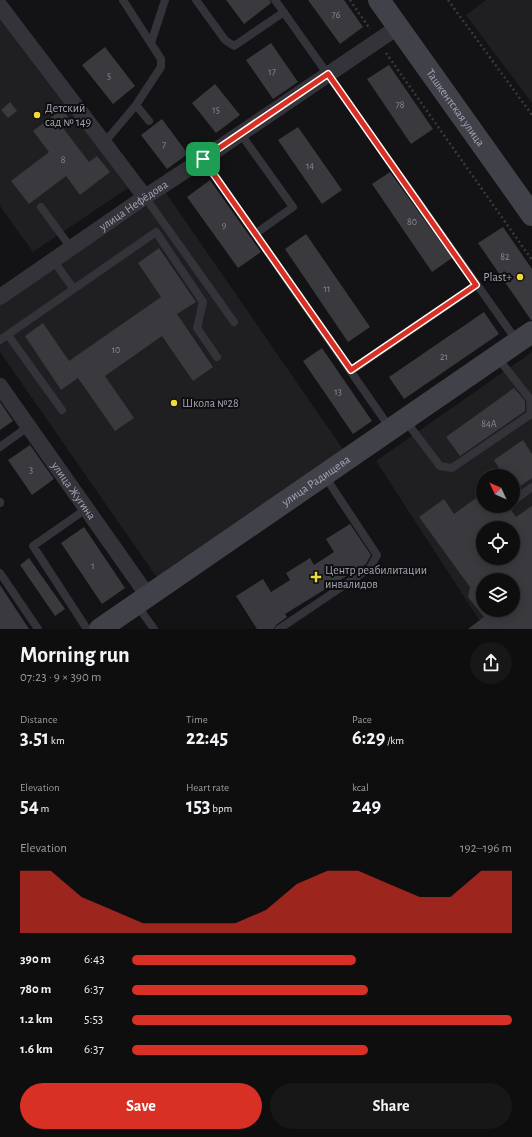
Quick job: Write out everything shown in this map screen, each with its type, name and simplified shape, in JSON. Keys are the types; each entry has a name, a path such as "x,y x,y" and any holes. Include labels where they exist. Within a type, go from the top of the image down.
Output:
{"main road":[{"name":"Ташкентская улица","path":"379,0 403,24 532,196"},
{"name":"Ташкентская улица","path":"393,0 403,24 532,214"},
{"name":"улица Радищева","path":"100,629 525,337"}],"street":[{"path":"0,6 145,197"},
{"name":"улица Нефёдова","path":"0,296 403,24"},
{"name":"улица Жугина","path":"1,390 29,426 86,509 142,600"}],"lane":[{"path":"104,143 136,105 161,67 161,59 123,0"},
{"path":"151,43 165,0"},
{"path":"196,0 225,40 234,46 284,12"},
{"path":"275,0 476,285 525,337"},
{"path":"136,105 149,121"},
{"path":"240,133 293,207 255,234"},
{"path":"203,159 351,370 397,424 440,466 452,468 531,414 530,399 497,356"},
{"path":"145,197 234,322"},
{"path":"41,207 71,248"},
{"path":"0,340 73,288 156,232 203,302 197,328 217,357"},
{"path":"53,260 73,288"},
{"path":"351,370 476,285"},
{"path":"8,335 62,410"},
{"path":"0,447 29,426"},
{"path":"279,629 370,568 378,555 324,475"},
{"path":"520,495 532,487"},
{"path":"86,509 33,546 87,629"},
{"path":"0,574 38,629"},
{"path":"142,600 154,629"}],"path":[{"path":"350,0 532,260"},
{"path":"448,0 532,116"}],"shaded area":[{"path":"486,0 532,0 532,103 466,15"},
{"name":"Детский сад № 149","path":"0,17 128,188 33,252 0,206"},
{"name":"Школа №28","path":"166,193 347,455 160,582 0,352 0,305"},
{"path":"532,352 532,629 485,629 477,617 520,617 520,573 476,573 476,615 376,461"}],"building":[{"path":"226,0 270,0 271,3 244,24"},
{"path":"308,0 344,0 363,27 340,44"},
{"path":"271,43 298,82 273,99 246,60"},
{"path":"105,47 135,86 113,104 82,65"},
{"path":"389,65 433,129 411,144 367,79"},
{"path":"215,84 240,115 216,133 192,103"},
{"path":"10,102 17,111 8,118 1,110"},
{"path":"62,109 71,121 63,128 89,162 97,156 110,172 80,195 66,176 29,204 11,181 49,152 33,131"},
{"path":"162,119 188,154 167,169 141,135"},
{"path":"298,127 342,190 322,204 278,140"},
{"path":"390,172 452,258 432,272 372,184"},
{"path":"210,180 261,252 238,268 187,197"},
{"path":"503,227 532,269 532,320 478,243"},
{"path":"306,234 370,327 348,342 285,249"},
{"path":"159,248 196,302 177,314 213,367 193,381 162,336 105,376 134,418 115,431 78,378 61,390 25,336 43,323 69,361 161,297 138,263"},
{"path":"484,312 499,334 404,399 389,377"},
{"path":"322,348 372,421 353,434 303,361"},
{"path":"514,388 525,401 525,411 460,456 446,437"},
{"path":"0,402 13,421 0,430"},
{"path":"523,440 532,454 532,478 520,486 520,469 500,469 494,460"},
{"path":"30,445 54,479 32,495 8,460"},
{"path":"476,498 476,513 513,513 516,517 532,506 532,629 468,629 484,617 520,617 520,573 476,573 476,607 468,597 470,587 419,517 444,499 454,514"},
{"name":"Центр реабилитации инвалидов","path":"350,524 371,555 366,564 285,614 287,617 276,625 274,629 257,629 236,596 263,579 271,592 290,580 286,573 310,558 314,565 334,552 326,539"},
{"path":"84,527 125,588 102,604 61,543"},
{"path":"29,558 65,609 55,616 20,565"},
{"path":"0,585 29,629 0,629"}],"place":[{"name":"Детский сад № 149","path":"37,115"},
{"name":"Plast+","path":"520,277"},
{"name":"Школа №28","path":"174,403"},
{"name":"Центр реабилитации инвалидов","path":"316,577"}],"route":[{"path":"328,74 476,285 351,370 203,159 328,74"}]}
